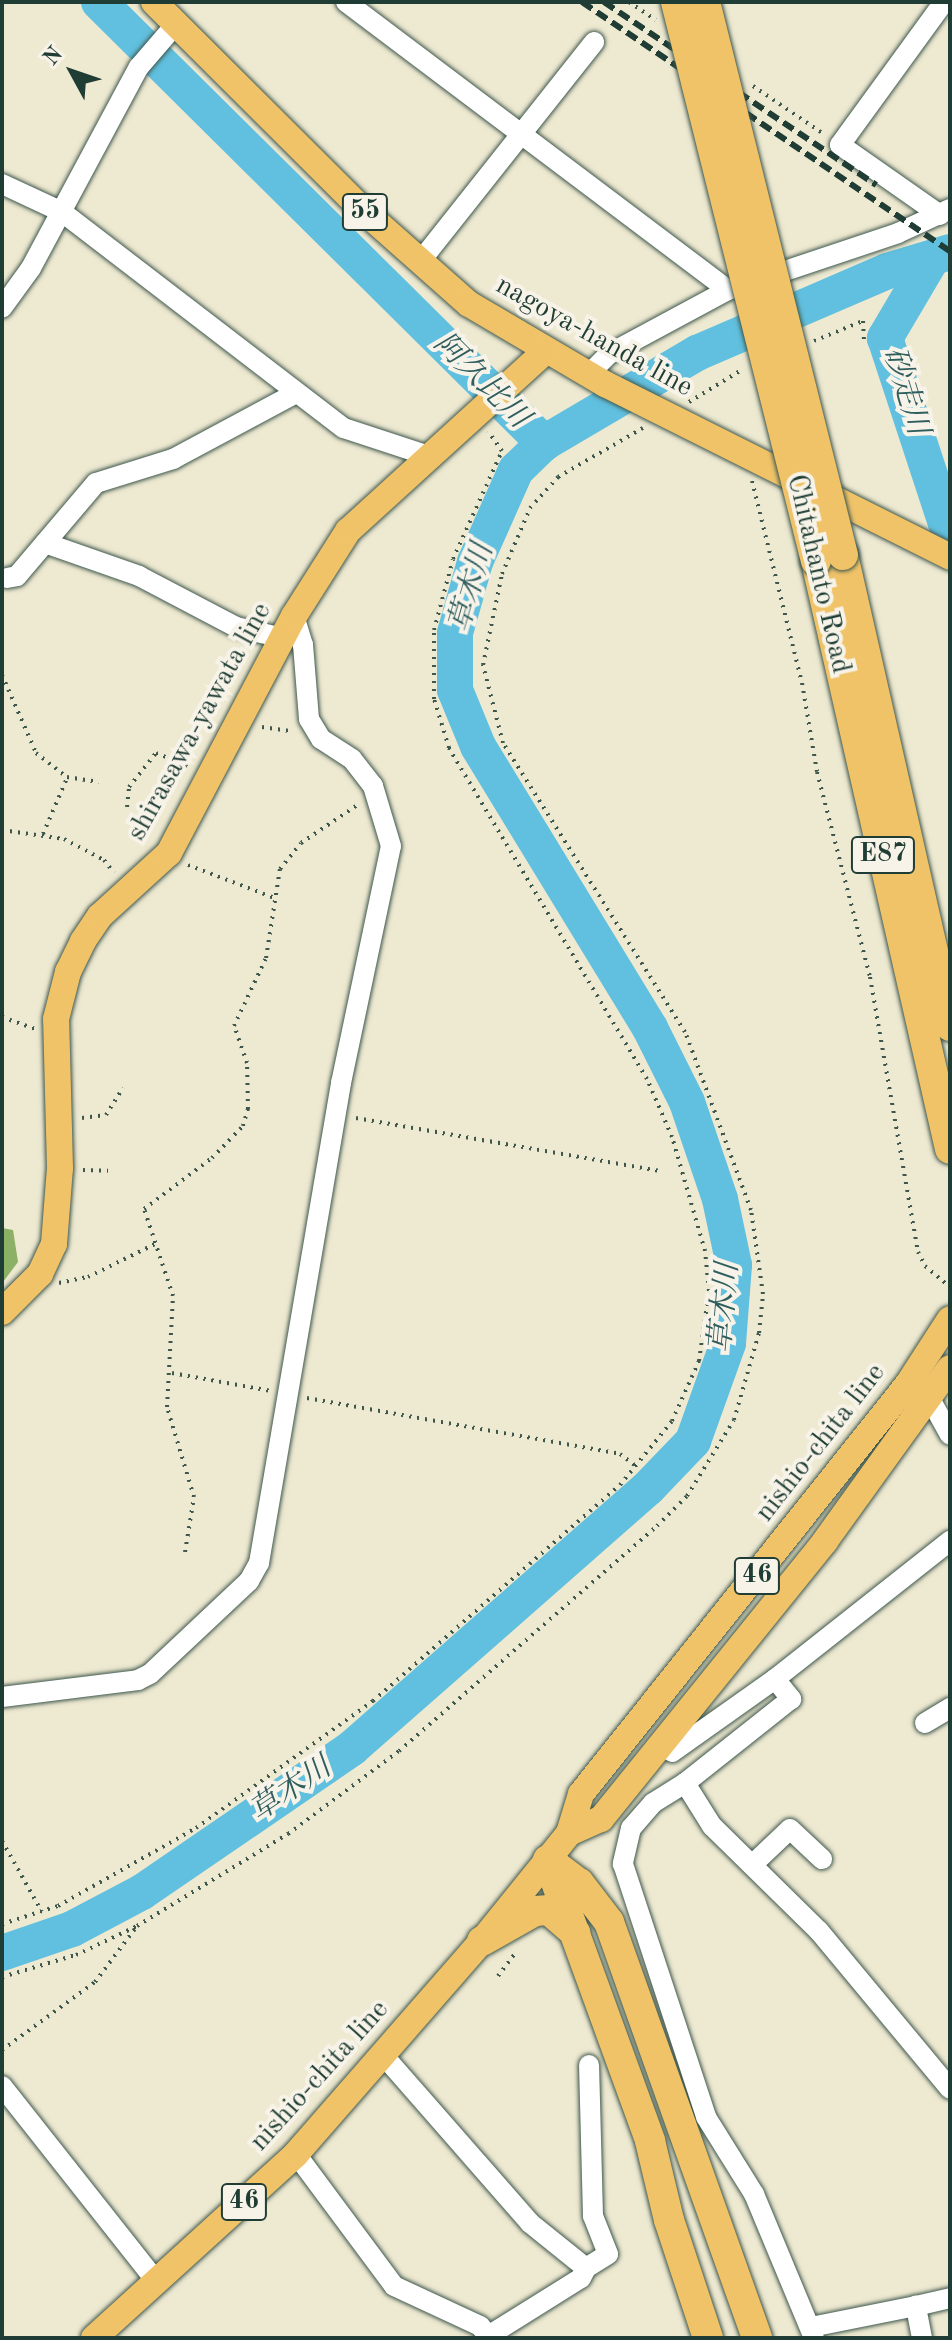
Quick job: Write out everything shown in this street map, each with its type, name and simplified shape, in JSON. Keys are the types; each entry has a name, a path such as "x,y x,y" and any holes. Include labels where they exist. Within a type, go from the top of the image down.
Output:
{"highway":[{"name":"Chitahanto Road","path":"676,2 830,558 950,1026"},
{"name":"Chitahanto Road","path":"705,2 830,558 950,1149"},
{"path":"548,1860 579,1938 650,2141 669,2220 708,2338"},
{"path":"548,1860 579,1883 609,1922 757,2338"},
{"path":"482,1941 515,1918 549,1910 579,1938"}],"main road":[{"name":"nagoya-handa line","path":"154,2 168,33 419,263 469,304 545,352 597,380 950,557"},
{"name":"shirasawa-yawata line","path":"2,1312 40,1274 54,1244 61,1112 57,1036 60,996 83,941 129,890 169,853 289,627 348,531 429,456 480,415 545,352"},
{"name":"nishio-chita line","path":"94,2338 296,2154 482,1941 569,1833 581,1794 908,1384 950,1319"},
{"name":"nishio-chita line","path":"569,1833 601,1819 825,1541 950,1368"}],"street":[{"path":"346,2 728,290"},
{"path":"944,2 840,145 945,212"},
{"path":"2,308 62,212 145,60 168,33"},
{"path":"419,263 594,42"},
{"path":"2,184 62,212 344,428 429,456"},
{"path":"597,380 609,354 728,290 945,212"},
{"path":"4,582 17,576 84,491 108,475 173,459 296,393"},
{"path":"2,1697 138,1680 249,1581 259,1563 337,1115 391,862 389,830 376,794 352,759 325,741 309,719 303,645 289,627 236,627 139,576 45,543"},
{"path":"929,1397 950,1435"},
{"path":"672,1752 775,1679 950,1541"},
{"path":"775,1679 791,1699 685,1783 653,1803 631,1828 623,1864 626,1877 706,2117 754,2194 813,2333 950,2298"},
{"path":"925,1723 950,1708"},
{"path":"685,1783 712,1826 819,1931 950,2089"},
{"path":"752,1865 790,1829 822,1859"},
{"path":"384,2056 530,2223 586,2268"},
{"path":"296,2154 394,2286 480,2326 487,2337 581,2278 586,2268 608,2254 593,2216 589,2065"},
{"path":"2,2086 157,2282"},
{"path":"916,2306 922,2338"}],"path":[{"path":"810,342 863,321 864,340"},
{"path":"2,1977 76,1955 137,1926 288,1834 399,1751 657,1526 687,1496 734,1420 759,1333 763,1294 751,1210 685,1032 503,743 483,665 502,574 542,491 659,411 757,363"},
{"path":"2,1924 42,1912 196,1828 373,1701 565,1535 636,1466 672,1421 699,1361 709,1291 705,1251 672,1137 647,1079 449,748 440,721 431,666 434,630 470,514 502,451 480,415"},
{"path":"756,459 750,489 760,508 802,683 817,772 867,963 918,1252 925,1266 950,1287"},
{"path":"2,675 36,753 67,777 99,782"},
{"path":"240,723 292,730 314,743 325,741"},
{"path":"127,807 129,787 156,753 212,776"},
{"path":"43,834 67,777"},
{"path":"185,1552 194,1497 183,1449 169,1419 173,1296 144,1209 212,1158 243,1126 248,1109 247,1063 234,1026 266,958 280,869 295,849 376,794"},
{"path":"2,830 16,836 43,834 64,839 104,860 129,890"},
{"path":"169,853 218,879 275,898"},
{"path":"2,1017 57,1036"},
{"path":"61,1112 96,1120 106,1115 123,1088"},
{"path":"337,1115 661,1171"},
{"path":"40,1274 65,1284 155,1244"},
{"path":"172,1373 620,1454 636,1466"},
{"path":"2,1841 42,1912"},
{"path":"2,2050 95,1982 137,1926"},
{"path":"498,1976 522,1944"}],"green space":[{"path":"2,1228 13,1230 18,1262 3,1282"}],"waterway":[{"name":"阿久比川","path":"99,2 544,443"},
{"name":"草木川","path":"2,1953 72,1929 142,1892 352,1748 648,1488 693,1441 728,1343 734,1265 720,1199 687,1102 650,1028 478,746 455,690 455,633 475,562 516,470 544,443 697,353 887,271 950,252"},
{"name":"砂走川","path":"931,260 885,338 948,530"}],"railway":[{"path":"582,2 950,251"},
{"path":"604,2 876,185"}]}
